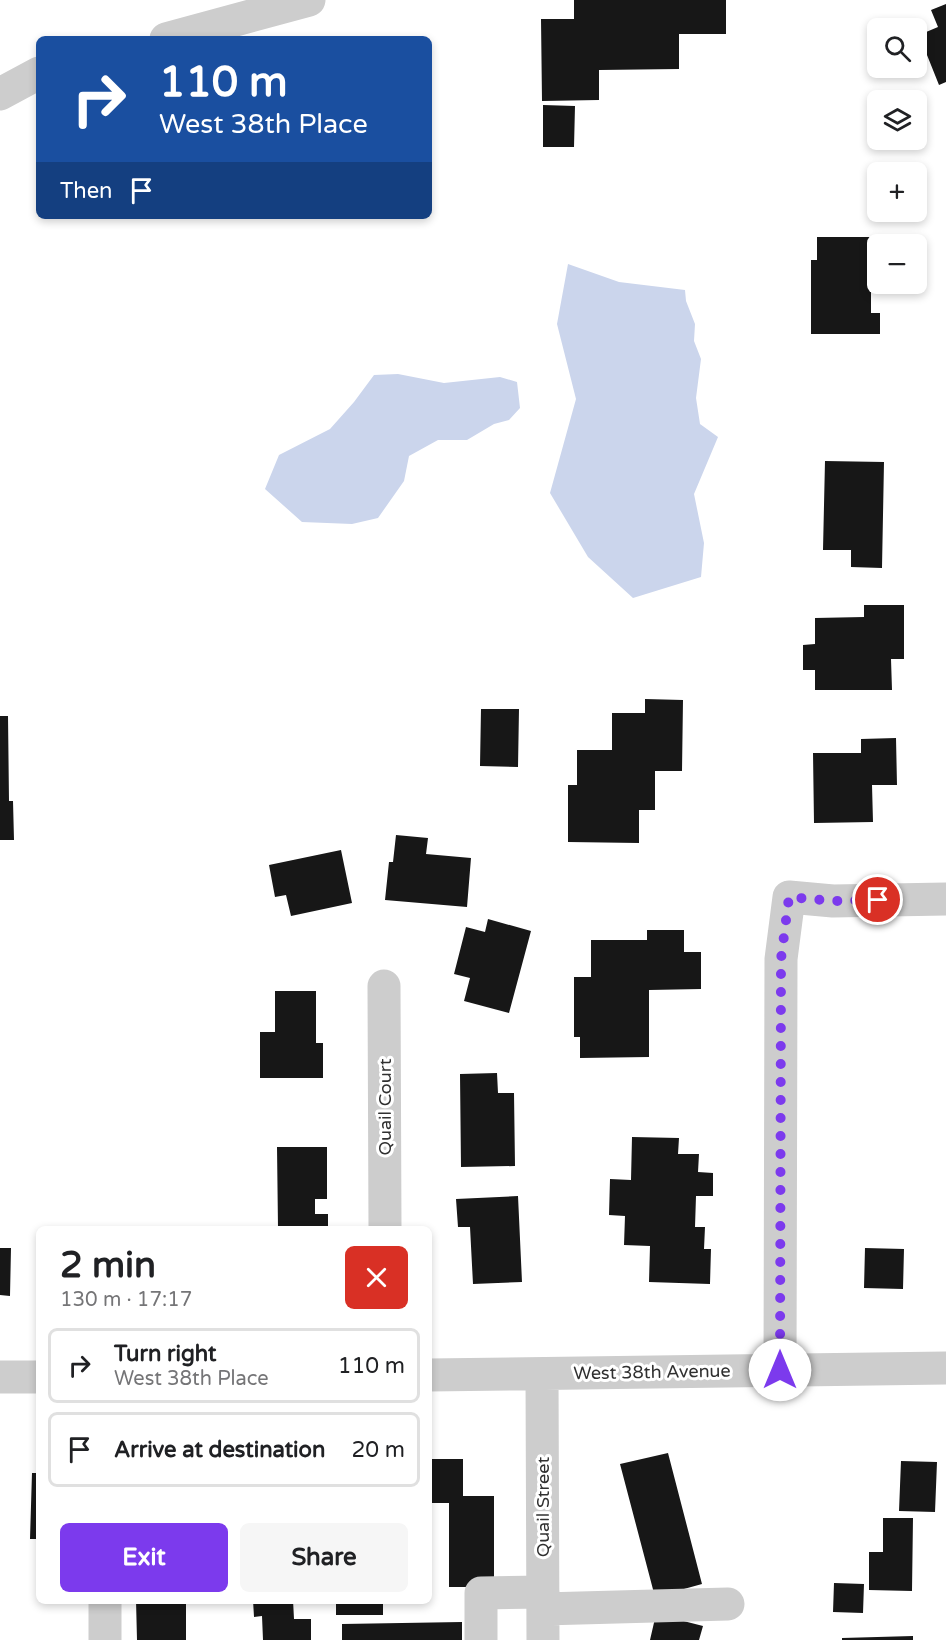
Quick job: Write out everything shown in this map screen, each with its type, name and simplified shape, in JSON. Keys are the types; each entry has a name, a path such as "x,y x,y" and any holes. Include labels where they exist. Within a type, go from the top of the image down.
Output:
{"street":[{"path":"177,36 309,0"},
{"path":"0,94 36,75"},
{"path":"780,1370 781,891 833,901 946,899"},
{"name":"Quail Court","path":"384,986 385,1226"},
{"name":"West 38th Avenue","path":"432,1375 946,1368"},
{"name":"Quail Street","path":"542,1374 543,1614"},
{"path":"0,1377 36,1377"},
{"path":"481,1640 481,1593 543,1614 728,1605"},
{"path":"105,1604 105,1640"}],"water":[{"path":"568,264 619,282 685,290 686,301 695,324 694,341 701,359 696,398 700,424 718,437 694,494 704,543 701,577 633,598 588,557 550,493 576,399 557,324"},
{"path":"398,374 444,383 500,377 517,382 520,408 509,420 494,424 467,440 438,440 409,456 404,481 378,518 352,524 302,522 265,489 279,455 330,429 374,375"}],"building":[{"path":"574,0 726,0 726,34 679,34 679,69 599,70 599,100 542,101 541,19 574,19"},
{"path":"946,4 946,82 939,85 927,55 927,32 938,27 931,10"},
{"path":"543,105 575,106 574,147 543,147"},
{"path":"817,237 867,237 867,294 871,294 871,313 880,313 880,334 811,334 811,260 817,260"},
{"path":"825,461 884,462 882,568 851,567 851,550 823,550"},
{"path":"864,605 904,605 904,659 891,659 892,690 815,690 815,670 803,670 803,645 815,644 815,618 864,617"},
{"path":"645,699 683,700 682,771 655,771 655,810 639,810 639,843 568,842 568,785 577,785 577,750 612,750 612,713 645,713"},
{"path":"481,709 519,709 518,767 480,766"},
{"path":"0,716 8,716 9,801 13,801 14,840 0,840"},
{"path":"896,738 897,785 872,785 873,822 814,823 813,753 861,753 861,739"},
{"path":"396,835 428,838 426,854 471,858 467,907 385,900 389,862 393,862"},
{"path":"341,850 352,903 291,916 286,895 275,897 269,865"},
{"path":"488,919 531,931 509,1013 464,1001 470,978 454,974 466,927 485,932"},
{"path":"647,930 684,930 684,952 701,952 701,989 649,990 649,1057 580,1058 580,1037 574,1037 574,977 591,977 591,940 647,940"},
{"path":"275,991 316,991 316,1043 323,1043 323,1078 260,1078 260,1032 275,1032"},
{"path":"497,1073 498,1093 514,1093 515,1166 461,1167 460,1074"},
{"path":"632,1137 679,1138 678,1154 699,1154 698,1172 713,1173 713,1196 696,1196 695,1227 705,1227 704,1249 711,1249 710,1284 649,1282 650,1246 624,1245 625,1216 609,1215 610,1179 631,1180"},
{"path":"277,1147 327,1147 327,1199 315,1199 315,1214 328,1214 328,1226 278,1226"},
{"path":"518,1196 522,1282 473,1284 470,1227 458,1227 456,1199"},
{"path":"0,1248 11,1248 10,1296 0,1295"},
{"path":"865,1248 904,1249 903,1289 864,1288"},
{"path":"668,1453 702,1584 655,1597 620,1464"},
{"path":"432,1459 463,1459 463,1496 494,1496 494,1587 449,1587 449,1503 432,1503"},
{"path":"901,1461 937,1462 935,1512 899,1511"},
{"path":"32,1473 36,1473 36,1539 30,1539"},
{"path":"883,1518 913,1518 912,1591 869,1590 869,1552 883,1552"},
{"path":"834,1583 864,1584 863,1613 833,1612"},
{"path":"136,1604 186,1604 186,1640 137,1640"},
{"path":"253,1604 293,1604 294,1619 311,1619 311,1640 263,1640 262,1616 254,1617"},
{"path":"336,1604 383,1604 383,1615 336,1615"},
{"path":"656,1614 703,1626 699,1640 650,1640"},
{"path":"462,1622 462,1640 342,1640 342,1624"},
{"path":"913,1636 913,1640 842,1640 842,1638"}],"route":[{"path":"780,1370 781,959 789,897 833,901 878,900"}]}
